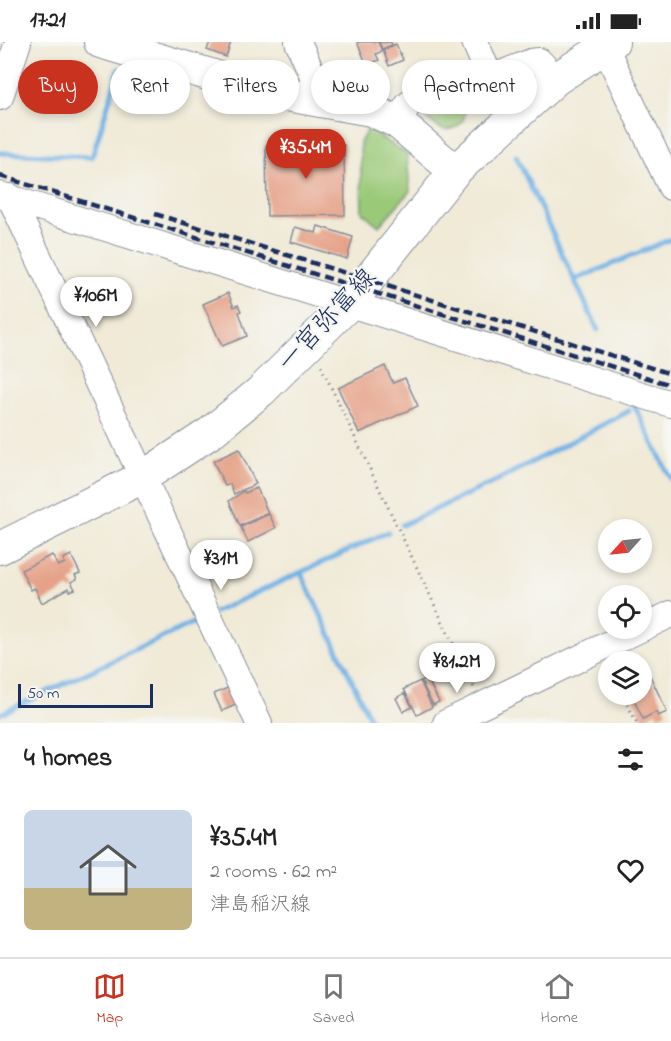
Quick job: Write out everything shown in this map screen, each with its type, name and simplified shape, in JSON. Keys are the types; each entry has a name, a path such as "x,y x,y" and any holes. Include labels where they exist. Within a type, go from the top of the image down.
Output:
{"main road":[{"path":"100,42 236,83 311,100"},
{"name":"一宮弥富線","path":"0,548 143,477 210,433 261,391 350,303 455,171 556,79 609,44"},
{"path":"380,114 397,122 455,171"}],"street":[{"path":"0,97 18,42"},
{"path":"298,42 311,71"},
{"path":"474,42 482,60"},
{"path":"609,44 671,187"},
{"path":"537,62 556,79"},
{"path":"397,122 402,114"},
{"path":"5,196 671,404"},
{"path":"5,196 143,477 259,723"},
{"path":"652,623 671,614"},
{"path":"446,723 487,711 621,639"}],"path":[{"path":"310,343 487,711"},
{"path":"628,705 637,723"}],"green space":[{"path":"421,114 464,114 460,124 452,129 438,127"},
{"path":"368,129 407,154 410,191 379,226 362,212 360,142"}],"building":[{"path":"210,42 231,42 226,57 207,50"},
{"path":"357,42 378,42 382,51 376,54 379,60 365,60"},
{"path":"379,42 391,42 392,45 382,49"},
{"path":"396,44 403,60 390,66 390,60 387,60 383,50"},
{"path":"344,145 345,215 267,216 266,146"},
{"path":"318,226 353,237 347,259 291,242 295,227 316,233"},
{"path":"228,293 234,307 238,305 241,311 239,312 247,336 222,346 203,304"},
{"path":"385,366 393,383 405,378 418,406 359,433 338,388"},
{"path":"239,449 256,484 234,494 230,484 225,486 213,461"},
{"path":"257,488 268,513 240,526 229,501 244,491 245,493"},
{"path":"269,514 276,528 248,542 241,527"},
{"path":"52,555 58,566 65,563 63,559 71,555 80,573 75,575 77,579 71,582 75,589 70,591 69,588 42,603 35,588 31,590 21,570"},
{"path":"427,678 439,702 433,705 421,681"},
{"path":"652,680 667,712 658,716 656,712 643,719 636,705 652,705"},
{"path":"420,681 432,707 417,715 404,689"},
{"path":"230,687 238,704 222,711 214,694"},
{"path":"405,693 412,707 403,712 396,698"}],"waterway":[{"path":"0,153 92,157 110,98"},
{"path":"516,156 598,330"},
{"path":"575,280 671,239"},
{"path":"633,403 671,479"},
{"path":"402,525 496,481 629,411"},
{"path":"215,612 388,532"},
{"path":"301,573 372,723"},
{"path":"0,714 197,621"}],"railway":[{"path":"0,176 671,385"},
{"path":"155,214 671,374"}]}
